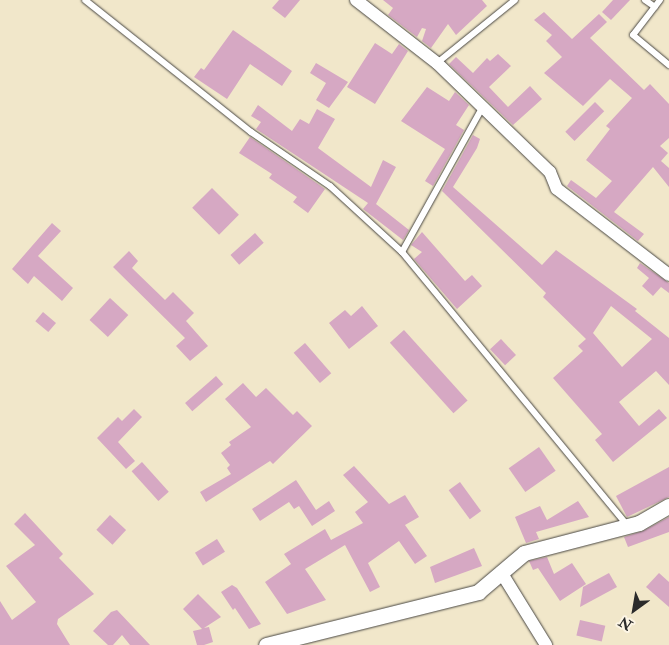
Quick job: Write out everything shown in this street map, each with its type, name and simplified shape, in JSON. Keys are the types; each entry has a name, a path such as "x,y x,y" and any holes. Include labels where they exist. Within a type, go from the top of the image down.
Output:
{"street":[{"path":"356,0 437,63 550,172 557,189 669,275"},
{"path":"266,645 478,592 524,554 628,526 669,506"},
{"path":"501,572 546,645"}],"lane":[{"path":"85,0 251,132 330,186 402,252 628,526"},
{"path":"437,63 514,0"},
{"path":"645,0 655,7"},
{"path":"660,0 633,35 669,66"},
{"path":"402,252 482,108"}],"building":[{"path":"279,0 300,0 285,18 272,8"},
{"path":"383,0 482,0 487,6 456,35 448,24 431,48 422,41 426,29 422,28 417,37 388,15 393,8"},
{"path":"613,0 630,0 611,20 602,12"},
{"path":"544,12 572,39 599,14 607,22 590,38 644,90 650,84 669,104 669,138 660,146 668,153 661,161 669,168 669,187 653,167 614,212 644,234 638,241 567,186 571,180 596,198 612,181 586,160 610,129 606,126 632,98 610,79 583,106 544,73 562,57 546,41 552,35 534,20"},
{"path":"233,30 292,71 282,86 250,64 227,99 194,77 201,68 204,70"},
{"path":"375,43 392,54 399,44 408,51 375,104 347,87"},
{"path":"498,54 511,66 489,87 508,107 530,86 542,99 513,125 449,64 456,57 473,73 487,58 490,61"},
{"path":"316,63 348,82 329,108 316,100 326,83 310,73"},
{"path":"427,87 449,101 455,92 469,105 456,125 464,130 433,186 425,181 445,149 401,121"},
{"path":"595,102 604,111 574,141 565,132"},
{"path":"258,105 292,131 300,119 309,124 317,109 335,119 318,148 371,187 383,160 396,167 376,204 409,230 403,240 363,209 368,203 256,129 261,122 251,116"},
{"path":"473,135 480,139 477,148 453,187 542,265 556,250 637,309 635,311 669,338 669,385 656,371 619,402 639,426 659,409 667,418 613,462 595,440 602,434 553,378 583,351 578,346 586,339 543,297 546,293 442,191","holes":["611,306 652,339 622,367 593,333"]},
{"path":"250,137 325,189 308,213 293,202 297,197 269,178 272,174 239,153"},
{"path":"212,188 239,215 219,235 192,208"},
{"path":"52,223 61,231 38,256 73,288 62,301 34,276 28,284 12,269"},
{"path":"422,232 465,281 472,275 482,286 457,309 414,259 422,252 411,245"},
{"path":"255,233 264,243 239,265 230,255"},
{"path":"129,251 138,261 132,268 165,300 173,292 194,313 186,321 208,346 190,361 176,346 185,338 113,267"},
{"path":"640,263 669,283 669,293 661,287 653,296 642,286 649,278 637,268"},
{"path":"110,298 128,315 108,337 90,320"},
{"path":"362,306 378,326 349,349 329,323 345,310 351,316"},
{"path":"43,312 56,323 48,332 35,321"},
{"path":"404,330 468,401 453,413 390,343"},
{"path":"501,339 516,355 505,365 490,349"},
{"path":"305,343 331,373 320,383 294,353"},
{"path":"216,376 223,384 192,411 185,403"},
{"path":"243,383 256,397 266,388 293,415 297,411 312,426 273,464 270,461 206,502 200,492 231,474 227,468 230,465 221,453 231,445 229,442 251,427 225,399"},
{"path":"134,409 142,417 118,442 135,461 126,469 97,438 118,417 122,421"},
{"path":"539,447 556,471 525,492 509,468"},
{"path":"142,462 169,492 158,501 132,471"},
{"path":"354,466 389,504 405,495 419,517 405,525 427,556 415,564 399,541 368,563 380,587 370,592 345,545 305,569 326,600 287,614 265,582 291,564 284,554 325,529 331,540 363,523 355,512 368,502 343,475"},
{"path":"669,467 669,497 627,517 616,496"},
{"path":"296,480 316,510 329,501 335,511 312,526 299,506 294,509 289,502 260,521 252,509"},
{"path":"460,482 481,511 470,519 449,490"},
{"path":"578,501 589,517 536,532 539,539 526,543 515,517 540,506 547,520"},
{"path":"25,513 63,554 59,558 94,594 58,619 57,624 70,645 0,645 0,601 12,620 36,602 6,566 35,545 14,524"},
{"path":"110,515 126,530 112,545 96,530"},
{"path":"669,517 669,532 628,547 624,537 643,531"},
{"path":"217,539 225,552 203,565 195,553"},
{"path":"474,548 482,566 435,583 430,567"},
{"path":"547,557 554,574 572,563 586,584 560,601 538,568 533,570 529,561"},
{"path":"609,573 617,587 580,607 583,587"},
{"path":"659,573 669,582 669,607 646,587"},
{"path":"232,585 237,588 261,624 249,629 235,608 233,610 221,592"},
{"path":"198,594 221,617 204,628 209,627 213,642 204,645 197,645 193,631 202,629 183,609"},
{"path":"117,610 150,645 130,645 122,635 113,645 108,645 93,631 111,612"},
{"path":"580,620 605,626 602,641 576,636"}]}
